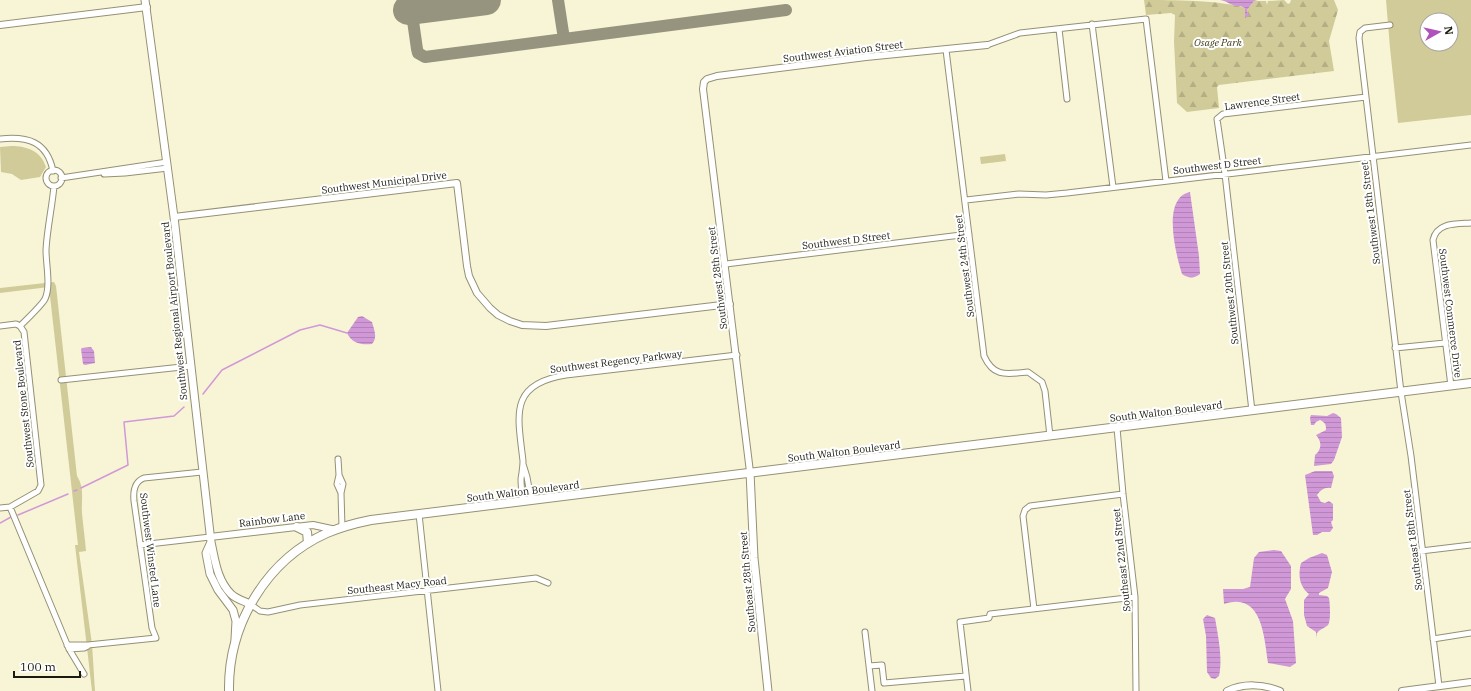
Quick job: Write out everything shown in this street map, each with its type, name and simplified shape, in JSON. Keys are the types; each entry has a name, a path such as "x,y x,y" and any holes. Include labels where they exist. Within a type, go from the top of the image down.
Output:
{"main road":[{"name":"Southwest Regional Airport Boulevard","path":"146,4 174,217 210,539 217,570 224,584 232,595 250,604"},
{"name":"South Walton Boulevard","path":"229,691 229,676 238,630 250,604 274,571 308,543 339,528 371,520 1471,383"},
{"name":"Southeast 28th Street","path":"750,472 754,558 768,691"},
{"path":"297,527 307,532 308,543"},
{"path":"210,539 206,553 210,574 218,590 233,610 236,621 234,646"}],"street":[{"path":"0,25 146,4"},
{"path":"987,45 1020,32 1146,19 1166,180"},
{"path":"1092,24 1113,187"},
{"name":"Southwest 18th Street","path":"1390,25 1365,28 1360,32 1358,38 1401,392"},
{"path":"1059,28 1067,99"},
{"name":"Southwest Aviation Street","path":"704,82 707,79 717,76 866,57 987,45"},
{"name":"Southwest 24th Street","path":"946,50 966,200 984,356 994,371 1005,374 1028,372 1042,382 1045,391 1050,436"},
{"name":"Southwest 28th Street","path":"704,82 703,89 726,264 750,472"},
{"name":"Lawrence Street","path":"1225,174 1218,119 1223,114 1366,96"},
{"path":"0,139 20,138 26,139 38,145 49,156 52,171"},
{"name":"Southwest D Street","path":"966,200 1019,194 1046,195 1471,145"},
{"path":"61,178 132,166 167,165"},
{"path":"52,171 59,172 61,178 59,184 54,186 49,185 46,178 48,173 52,171"},
{"name":"Southwest 20th Street","path":"1225,174 1252,411"},
{"name":"Southwest Municipal Drive","path":"174,217 457,183 469,276 482,300 498,315 510,321 522,325 546,326 730,304"},
{"name":"Southwest Stone Boulevard","path":"0,508 10,507 38,491 41,485 24,332 20,326 45,300 48,284 46,246 54,186"},
{"name":"Southwest Commerce Drive","path":"1451,386 1433,237 1439,229 1444,226 1471,223"},
{"name":"Southwest D Street","path":"726,264 969,234"},
{"path":"0,326 16,324 20,326"},
{"path":"1395,348 1445,343"},
{"name":"Southwest Regency Parkway","path":"527,501 527,477 523,464 518,427 519,409 528,392 541,382 554,377 566,375 736,355"},
{"path":"61,380 191,366"},
{"name":"Southeast 18th Street","path":"1401,392 1439,686"},
{"name":"Southeast 22nd Street","path":"1117,428 1123,494 1136,597 1136,691"},
{"path":"338,459 340,475 337,484 341,493 339,528"},
{"name":"Southwest Regency Parkway","path":"523,464 521,481 527,501"},
{"name":"Southwest Winsted Lane","path":"68,647 156,638 152,628 134,501 134,488 136,483 144,478 202,472"},
{"path":"1034,609 1023,516 1025,510 1030,506 1123,494"},
{"path":"10,507 68,647 84,674"},
{"path":"419,514 438,691"},
{"name":"Rainbow Lane","path":"210,539 313,525 339,528"},
{"path":"140,545 210,539"},
{"path":"1422,551 1471,544"},
{"name":"Southeast Macy Road","path":"250,604 260,611 268,612 300,605 536,578 548,583"},
{"path":"968,691 960,622 989,618 990,614 1136,597"},
{"path":"865,632 872,691"},
{"path":"1433,639 1471,633"},
{"path":"869,666 882,665 884,683 966,676"},
{"path":"1402,691 1471,682"},
{"path":"1227,691 1245,686 1274,688 1280,691"}],"green space":[{"name":"Osage Park","path":"1144,0 1223,3 1245,8 1246,14 1248,14 1247,10 1254,1 1266,1 1267,5 1268,1 1284,0 1288,4 1291,0 1334,0 1338,10 1329,41 1334,71 1219,85 1217,87 1219,108 1187,112 1177,103 1174,41 1175,15 1171,13 1146,15"},
{"path":"1386,0 1471,0 1471,115 1398,123"},
{"path":"11,146 28,148 33,150 41,157 46,167 40,177 21,180 12,174 1,172 0,147"},
{"path":"1005,154 1006,161 981,164 980,157"},
{"path":"54,282 56,286 77,476 82,490 82,513 86,551 79,552 92,644 95,691 92,691 75,545 78,545 49,287 0,293 0,288"}],"shaded area":[{"path":"1220,0 1258,0 1254,1 1247,10 1248,14 1250,15 1245,18 1245,8"},
{"path":"1190,192 1199,256 1200,274 1196,277 1182,274 1174,241 1173,228 1173,216 1176,205 1181,196"},
{"path":"362,316 372,322 375,339 372,344 354,342 347,333 358,317"},
{"path":"91,347 94,351 95,363 85,365 83,364 81,349"},
{"path":"1333,413 1341,418 1342,437 1334,460 1331,464 1314,466 1315,455 1320,448 1319,440 1316,435 1326,430 1326,427 1325,423 1320,420 1314,425 1311,425 1311,415 1327,416"},
{"path":"1315,471 1332,471 1334,476 1331,488 1323,489 1317,495 1321,502 1325,503 1329,501 1333,504 1333,520 1331,522 1333,528 1330,532 1322,532 1317,535 1313,535 1305,475"},
{"path":"1274,550 1281,551 1291,566 1291,589 1285,599 1293,621 1296,663 1290,667 1268,663 1262,629 1259,618 1254,610 1246,604 1237,602 1224,604 1223,589 1243,589 1250,587 1254,558 1259,552"},
{"path":"1322,553 1327,555 1332,572 1328,588 1319,593 1319,595 1327,596 1329,598 1330,616 1328,625 1317,633 1317,638 1316,632 1307,626 1304,615 1304,600 1309,594 1301,584 1300,572 1301,563"},
{"path":"1207,615 1215,618 1220,647 1219,676 1215,679 1211,678 1207,672 1206,636 1203,619"}],"waterway":[{"path":"203,394 222,370 300,330 320,325 347,333"},
{"path":"81,488 128,465 124,422 174,416 184,407"},
{"path":"18,515 68,494"},
{"path":"0,523 11,517"}],"taxiway":[{"path":"410,0 418,53 425,57 786,10"},
{"path":"558,0 564,39"}],"runway":[{"path":"408,10 486,0"}]}
